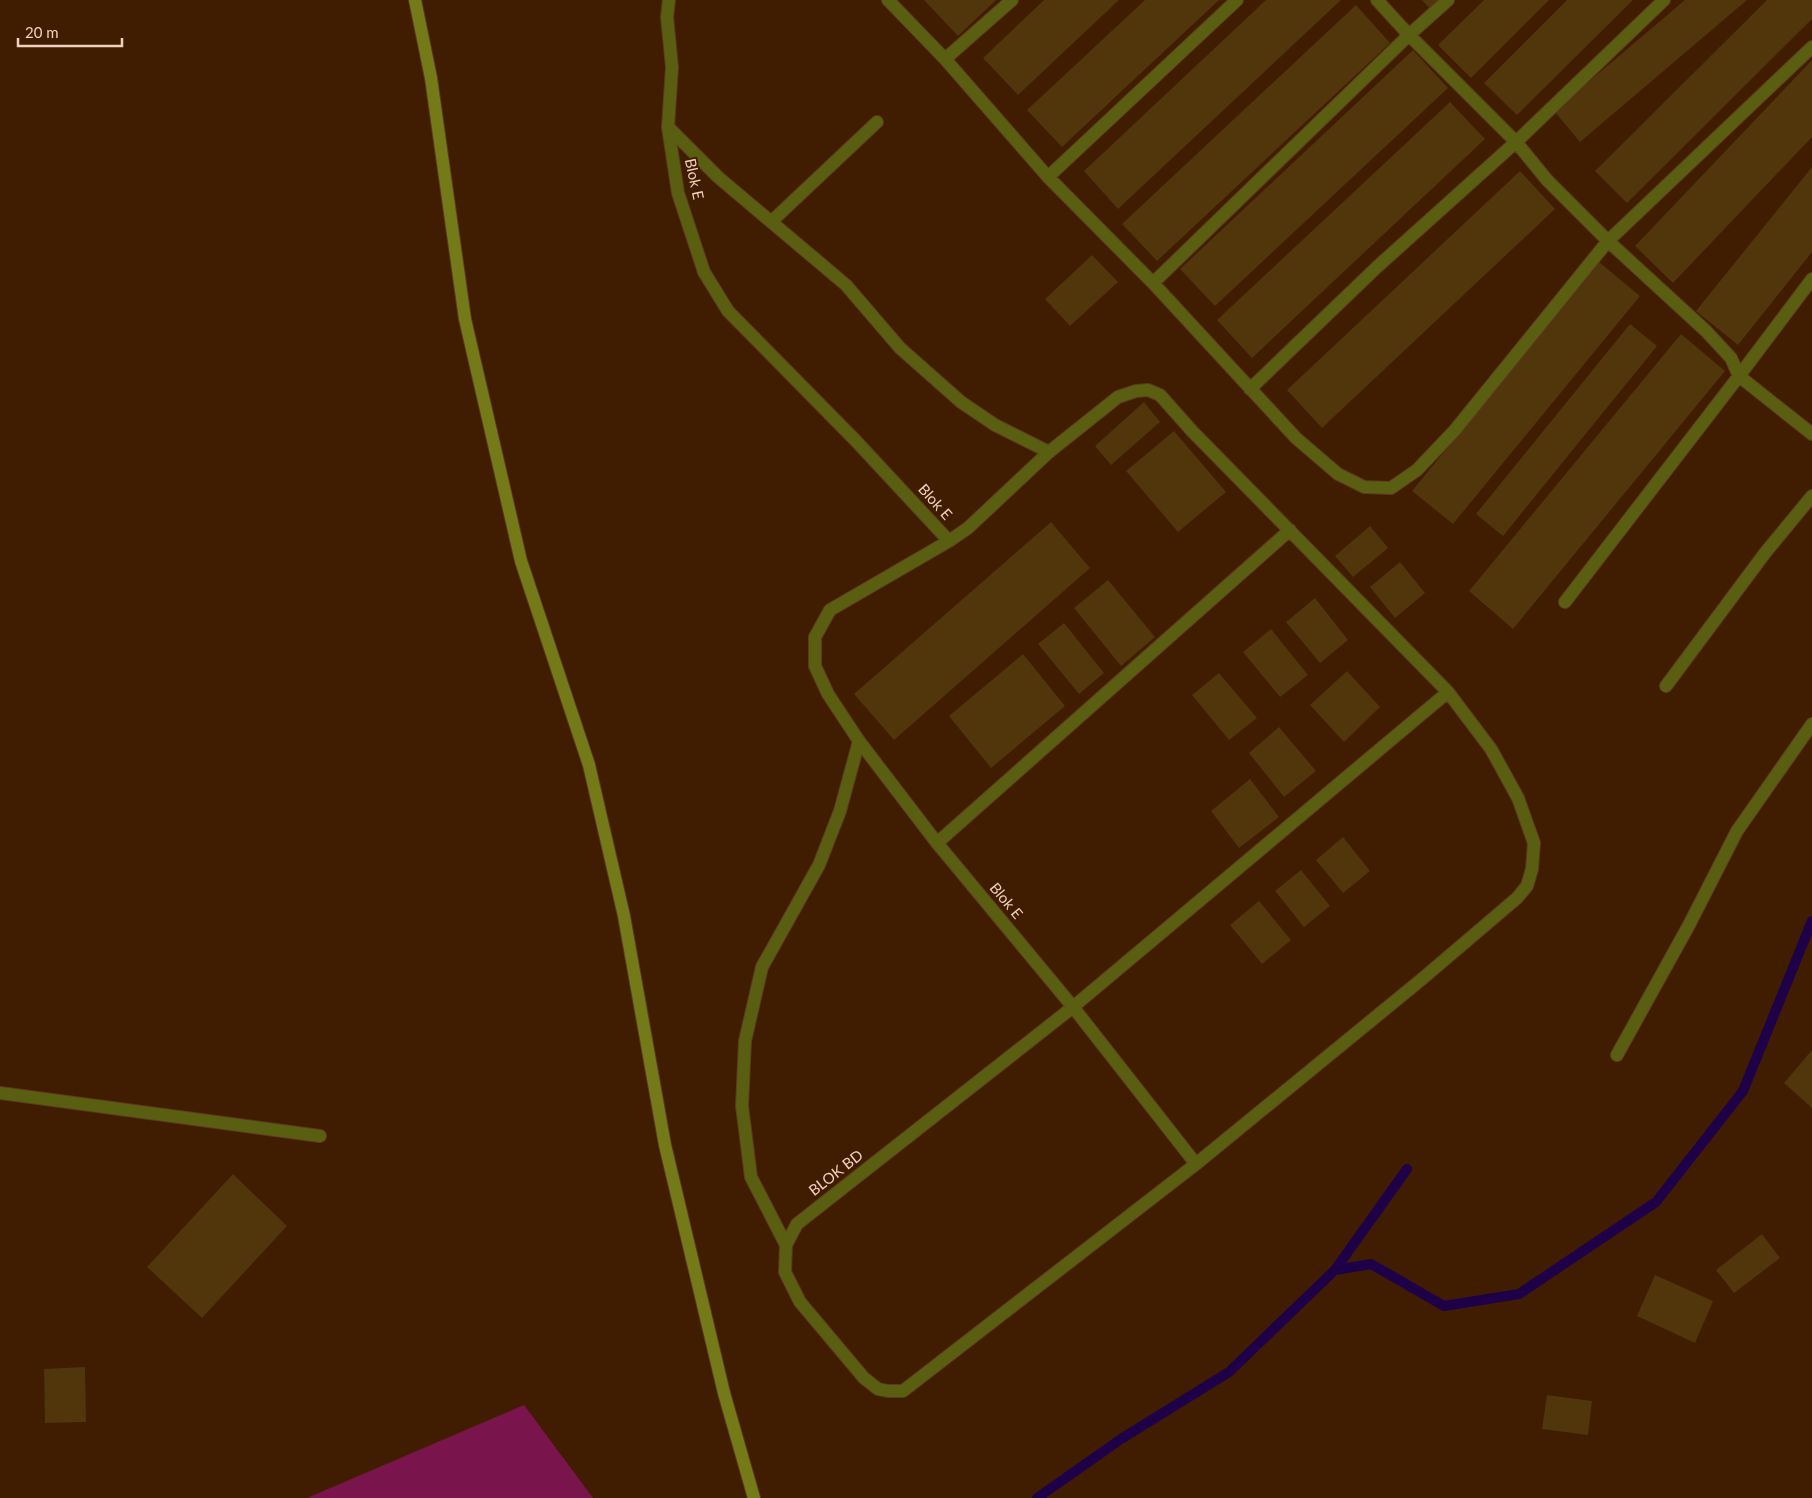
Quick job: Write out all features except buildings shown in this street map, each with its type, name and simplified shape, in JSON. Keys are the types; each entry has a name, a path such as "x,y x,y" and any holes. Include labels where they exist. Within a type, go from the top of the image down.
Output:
{"street":[{"path":"415,0 431,78 468,329 521,561 589,765 624,916 665,1145 724,1393 754,1498"},
{"name":"Blok E","path":"669,0 667,17 672,67 668,127 678,193 704,272 728,311 856,441 949,542 830,610 815,637 815,666 828,694 859,741 937,843 1073,1007 1196,1164"},
{"path":"888,0 945,58 1048,177 1152,283 1296,438 1338,474 1364,487 1391,488 1417,470 1455,430 1608,242 1812,47"},
{"path":"945,58 1012,0"},
{"path":"1048,177 1237,0"},
{"path":"1378,0 1409,35 1516,142 1547,180 1608,242 1706,331 1732,358 1739,376 1812,434"},
{"path":"1152,283 1409,35 1448,0"},
{"path":"1250,389 1377,267 1516,142 1664,0"},
{"path":"772,222 877,122"},
{"path":"668,127 718,177 846,285 900,348 961,402 995,425 1049,452"},
{"path":"1565,602 1812,279"},
{"path":"949,542 968,528 1049,452 1118,397 1136,390 1148,390 1160,395 1448,692 1491,749 1518,798 1534,843 1532,869 1527,886 1517,898 1422,979 1196,1164"},
{"path":"1666,686 1765,553 1812,496"},
{"path":"937,843 1290,530"},
{"name":"BLOK BD","path":"1196,1164 903,1391 878,1389 864,1378 800,1302 785,1272 786,1245 797,1224 1073,1007 1448,692"},
{"path":"1616,1055 1689,925 1737,831 1812,724"},
{"path":"786,1245 751,1177 742,1106 745,1041 762,967 818,864 840,811 859,741"},
{"path":"0,1093 320,1136"}],"shaded area":[{"path":"524,1405 593,1498 307,1498"}],"waterway":[{"path":"1335,1270 1371,1264 1444,1306 1519,1294 1656,1202 1743,1091 1812,921"},
{"path":"1037,1498 1121,1439 1229,1372 1335,1270 1407,1169"}]}
